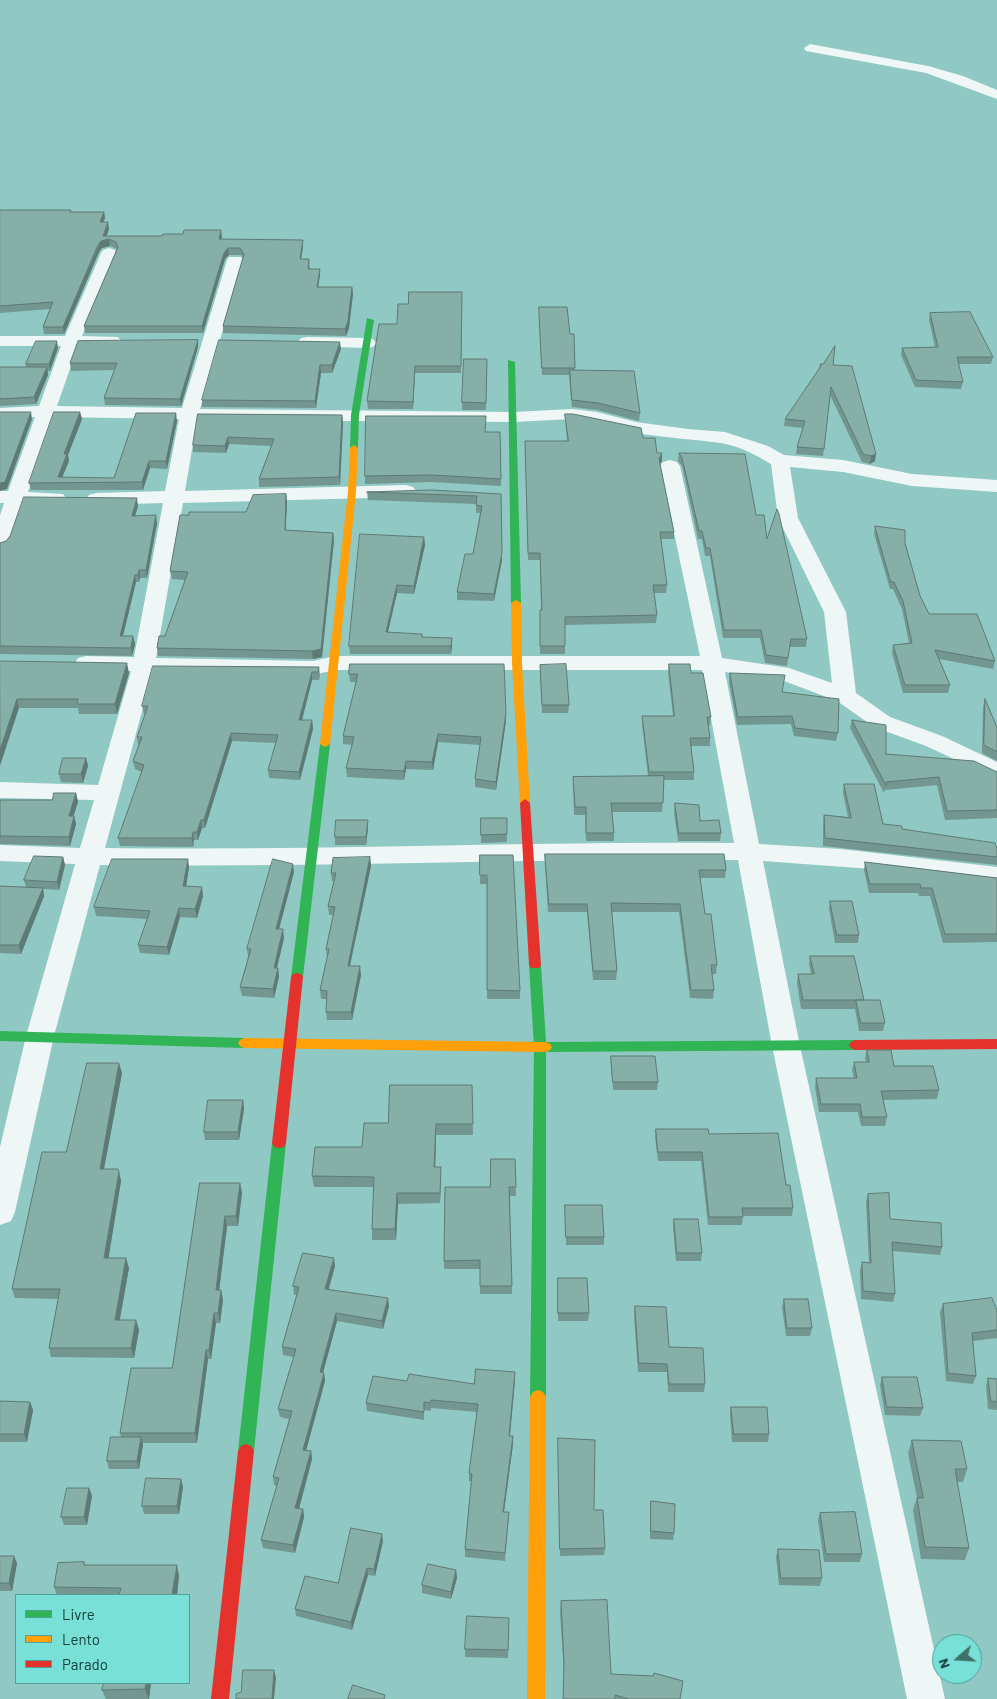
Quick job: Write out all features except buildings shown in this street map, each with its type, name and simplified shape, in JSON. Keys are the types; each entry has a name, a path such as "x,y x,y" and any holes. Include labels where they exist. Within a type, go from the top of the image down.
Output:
{"street":[{"path":"810,48 928,70 958,79 997,95"},
{"path":"0,543 8,498 46,411 71,341 109,253"},
{"path":"0,1212 40,1036 144,663 189,414 235,260"},
{"path":"220,1699 289,1045 335,663 352,492 355,415 370,320"},
{"path":"0,341 127,341"},
{"path":"289,342 367,343"},
{"path":"511,362 513,417 505,495 540,1047 536,1699"},
{"path":"0,413 46,411 513,417 573,414 597,416 636,427 688,435 725,438 761,450 780,462 804,462 843,466 912,480 997,486"},
{"path":"780,462 788,518 835,612 845,696"},
{"path":"670,466 712,662 786,1046 926,1699"},
{"path":"8,498 174,497 423,491"},
{"path":"67,663 144,663 313,668 335,663 712,662 790,675 845,696 882,722 934,741 997,771"},
{"path":"0,790 108,793"},
{"path":"0,853 90,858 528,852 749,852 869,859 997,876"},
{"path":"0,1036 289,1045 540,1047 997,1044"}],"traffic: fast":[{"path":"354,448 355,415 370,320"},
{"path":"511,362 516,603"},
{"path":"297,977 325,744"},
{"path":"535,965 540,1047 538,1397"},
{"path":"0,1036 244,1043"},
{"path":"546,1047 855,1045"},
{"path":"246,1451 279,1143"}],"traffic: slow":[{"path":"325,744 352,492 354,448"},
{"path":"516,603 517,663 525,803"},
{"path":"244,1043 546,1047"},
{"path":"536,1699 538,1397"}],"traffic: jam":[{"path":"525,803 535,965"},
{"path":"279,1143 297,977"},
{"path":"855,1045 997,1044"},
{"path":"220,1699 246,1451"}]}
